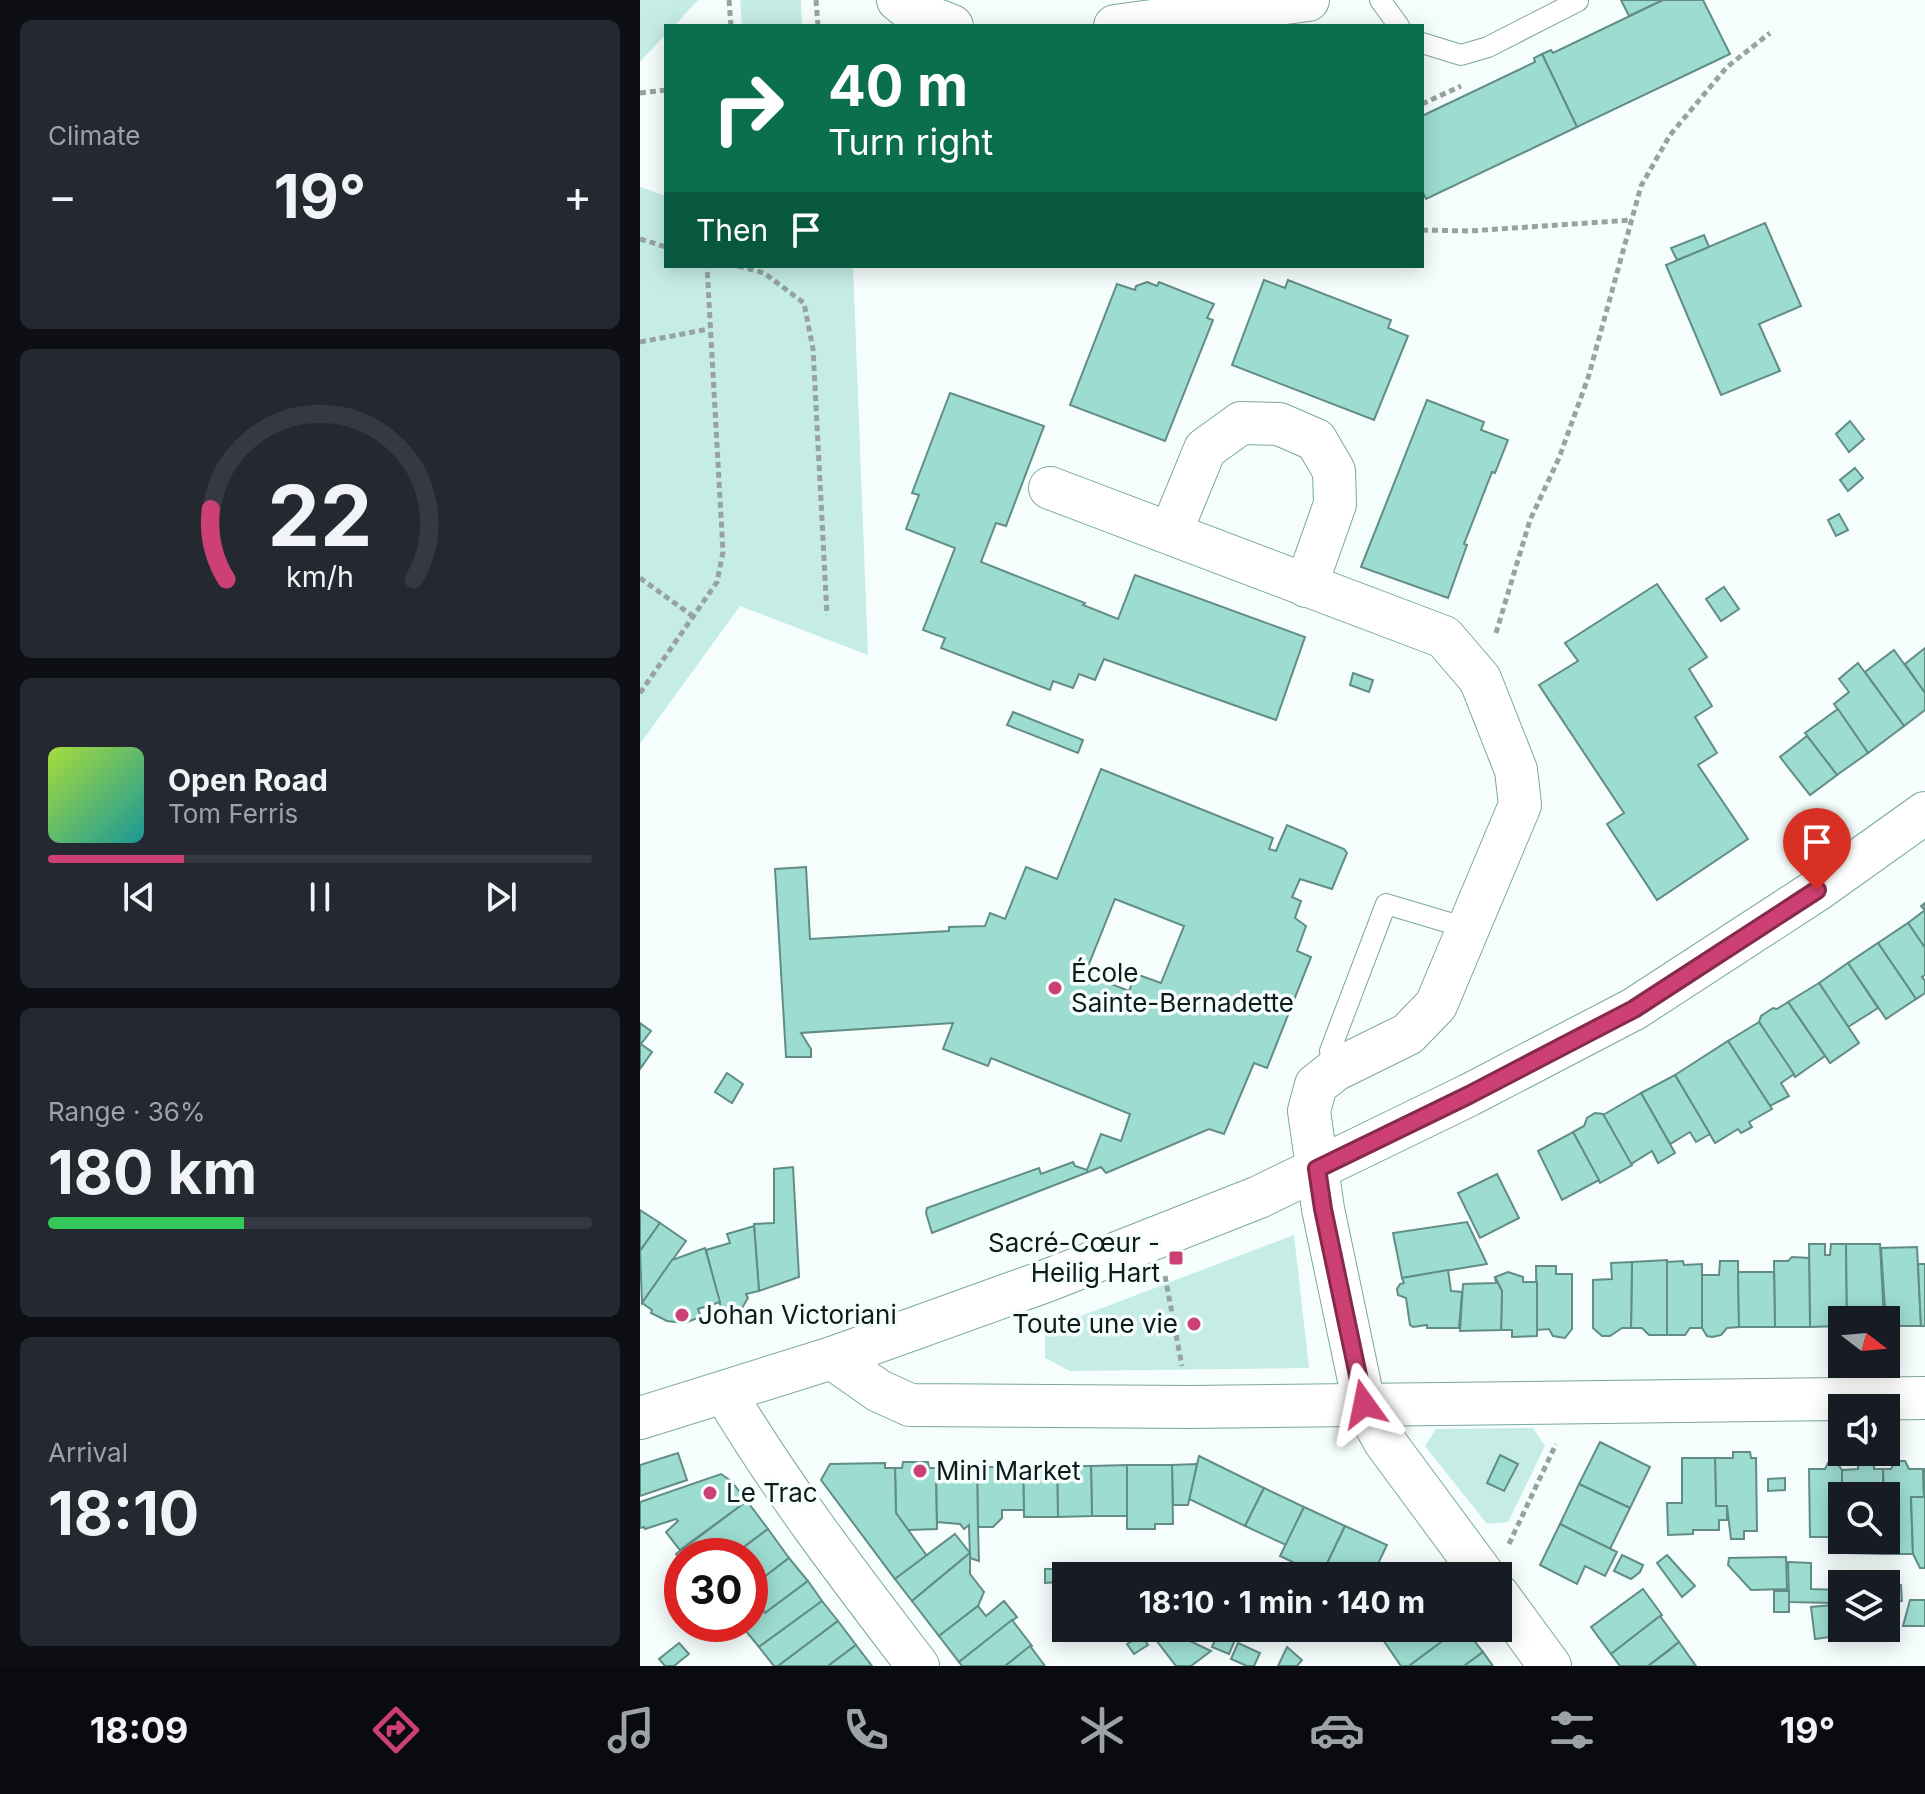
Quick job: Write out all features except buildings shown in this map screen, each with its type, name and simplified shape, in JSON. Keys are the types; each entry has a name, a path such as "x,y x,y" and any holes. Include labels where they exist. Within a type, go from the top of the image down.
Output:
{"street":[{"path":"898,0 909,9 947,24"},
{"path":"1130,24 1308,0"},
{"path":"1171,532 1205,449 1241,423 1279,424 1316,440 1334,471 1335,504 1306,586"},
{"path":"1050,488 1444,637 1480,679 1516,770 1520,805 1436,1005 1408,1034 1335,1070 1316,1085 1309,1111 1323,1209 1364,1404 1385,1442 1496,1561"},
{"path":"640,1418 832,1358 1060,1276 1259,1197 1469,1095 1634,1009 1817,890 1925,813"},
{"path":"832,1358 879,1391 910,1405 1190,1407 1925,1398"},
{"path":"725,1393 800,1510 918,1666"},
{"path":"1512,1614 1550,1666"}],"lane":[{"path":"1380,0 1398,24"},
{"path":"1424,44 1461,55 1488,47 1578,1"},
{"path":"1335,1070 1330,1051 1386,904 1470,929"}],"path":[{"path":"729,0 731,24"},
{"path":"816,0 818,24"},
{"path":"1480,679 1530,520 1559,458 1588,378 1641,186 1670,135 1727,67 1770,33"},
{"path":"640,93 664,90"},
{"path":"1424,230 1469,231 1632,220"},
{"path":"640,239 664,246"},
{"path":"640,693 717,582 723,552 707,268"},
{"path":"745,268 764,273 804,303 813,349 827,615"},
{"path":"640,342 709,329"},
{"path":"640,578 694,617"},
{"path":"640,681 649,680"},
{"path":"1165,1276 1182,1366"},
{"path":"1496,1561 1562,1432"}],"green space":[{"path":"640,0 698,0 676,24 664,24 664,36 640,62"},
{"path":"740,0 801,0 802,24 742,24"},
{"path":"640,187 664,195 664,268 853,268 868,655 740,606 640,744"},
{"path":"1294,1235 1309,1368 1070,1371 1045,1358 1045,1337 1060,1324"},
{"path":"1533,1428 1545,1446 1508,1522 1487,1524 1425,1446 1436,1429"}],"place":[{"name":"École Sainte-Bernadette","path":"1055,988"},
{"name":"Sacré-Cœur - Heilig Hart","path":"1176,1258"},
{"name":"Johan Victoriani","path":"682,1315"},
{"name":"Toute une vie","path":"1194,1324"},
{"name":"Mini Market","path":"920,1471"},
{"name":"Le Trac","path":"710,1493"}],"route":[{"path":"1364,1404 1317,1169 1469,1095 1634,1009 1817,890"}]}
